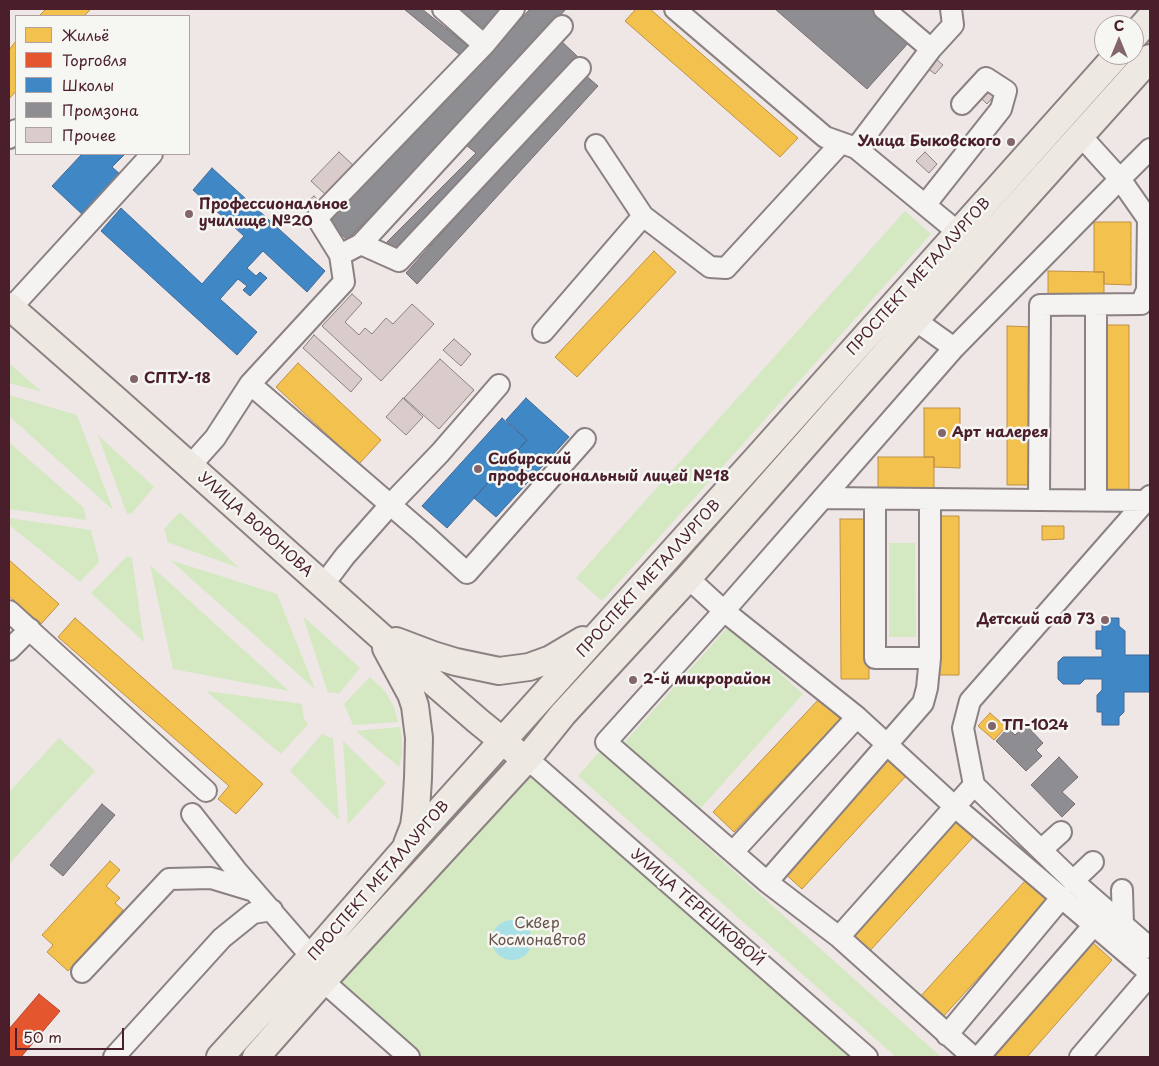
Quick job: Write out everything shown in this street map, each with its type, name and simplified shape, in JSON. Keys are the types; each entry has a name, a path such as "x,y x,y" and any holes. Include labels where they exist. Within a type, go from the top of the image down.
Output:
{"main road":[{"name":"ПРОСПЕКТ МЕТАЛЛУРГОВ","path":"220,1057 526,760 563,714 688,578 1150,58"},
{"name":"ПРОСПЕКТ МЕТАЛЛУРГОВ","path":"256,1057 313,967 405,849 503,742 1108,65"},
{"name":"УЛИЦА ВОРОНОВА","path":"10,307 379,635 526,760"},
{"path":"379,635 456,662 499,671 528,667 551,659 577,644 615,616"},
{"path":"379,635 411,694 416,714 418,738 417,792 414,826 405,849"}],"street":[{"path":"443,9 484,45"},
{"path":"190,466 215,438 250,384 344,282 340,255 317,218 484,45 514,9"},
{"path":"675,9 825,137 848,146 959,233"},
{"path":"884,9 931,49"},
{"path":"596,144 642,216 710,267 726,268 848,146 953,25 951,9"},
{"path":"340,255 361,244 562,26"},
{"path":"361,244 399,261 580,68"},
{"path":"925,205 1001,109 1006,91 986,78 962,104"},
{"path":"1039,500 1040,305 1141,304 1149,291 1148,219 1120,179 1081,136"},
{"path":"973,1057 839,937 766,882 606,742 724,611 954,348 1150,149"},
{"path":"10,307 151,155"},
{"path":"543,332 642,216"},
{"path":"1096,305 1096,500"},
{"path":"916,320 954,348"},
{"path":"250,384 467,572 585,439"},
{"path":"323,585 345,556 440,453 499,385"},
{"path":"823,498 1039,500 1148,498"},
{"path":"1080,1057 1150,974 1094,925 1041,850 974,784 964,728 970,701 1148,498"},
{"path":"875,499 875,658 930,658"},
{"path":"766,882 924,703 930,658 930,499"},
{"path":"688,578 724,611 857,717 954,806 1068,889 1123,925 1150,948"},
{"path":"9,611 206,790"},
{"path":"9,650 30,629"},
{"path":"733,852 857,717"},
{"name":"УЛИЦА ТЕРЕШКОВОЙ","path":"526,760 538,768 867,1057"},
{"path":"839,937 974,784"},
{"path":"192,814 254,891 302,946 313,967 409,1057"},
{"path":"1041,850 1061,832"},
{"path":"947,1035 1068,889 1093,862"},
{"path":"82,972 169,879 211,878 254,891"},
{"path":"1122,890 1123,925"},
{"path":"114,1057 222,938 253,913 272,910"},
{"path":"979,1057 1094,925"}],"green space":[{"path":"905,211 931,234 602,601 576,578"},
{"path":"9,363 42,392 9,383"},
{"path":"9,395 77,415 113,510 9,416"},
{"path":"98,435 154,487 132,513 127,514"},
{"path":"9,442 84,508 86,520 9,509"},
{"path":"180,512 239,568 167,542 164,529"},
{"path":"9,518 91,530 99,562 80,582 9,525"},
{"path":"889,543 915,543 916,637 889,637"},
{"path":"127,556 132,558 144,642 91,593"},
{"path":"170,560 277,594 315,689"},
{"path":"150,565 289,691 173,669"},
{"path":"303,616 360,668 339,694 334,692 328,693"},
{"path":"728,627 803,694 699,810 624,743"},
{"path":"370,677 388,696 395,710 398,722 353,725 344,704"},
{"path":"206,691 302,704 304,719 308,724 281,754"},
{"path":"400,727 402,755 399,767 356,731"},
{"path":"322,734 333,738 339,820 290,771"},
{"path":"59,738 95,771 9,864 9,792"},
{"path":"343,741 386,783 348,824"},
{"path":"600,751 941,1057 896,1057 578,776"},
{"name":"Сквер Космонавтов","path":"526,760 867,1057 409,1057 323,981"}],"water":[{"path":"508,920 516,920 523,923 529,929 532,940 529,951 523,957 516,960 508,960 501,957 495,951 492,944 492,936 495,929 501,923"}],"building: Жильё":[{"path":"46,9 91,9 85,15 40,15"},
{"path":"636,9 650,9 798,138 780,157 625,21"},
{"path":"15,42 15,92 9,99 9,50"},
{"path":"1094,222 1131,222 1131,285 1104,284 1104,272 1094,272"},
{"path":"654,251 676,272 577,377 555,357"},
{"path":"1048,271 1104,272 1104,299 1048,299"},
{"path":"1102,325 1129,325 1129,491 1102,491"},
{"path":"1007,326 1034,327 1034,485 1007,485"},
{"path":"298,363 381,440 359,464 276,387"},
{"name":"Арт налерея","path":"924,408 960,408 960,468 934,467 934,457 924,457"},
{"path":"878,457 934,457 934,488 878,488"},
{"path":"934,516 959,516 959,675 934,675"},
{"path":"840,519 868,519 869,679 841,679"},
{"path":"1042,526 1064,526 1064,539 1042,540"},
{"path":"9,560 59,604 41,624 9,596"},
{"path":"75,618 263,784 236,814 218,799 229,786 58,637"},
{"path":"819,699 840,719 734,832 713,812"},
{"name":"ТП-1024","path":"990,713 1006,727 994,740 978,726"},
{"path":"886,757 906,776 802,889 782,871"},
{"path":"954,816 975,835 867,954 847,936"},
{"path":"110,861 120,870 106,886 120,898 115,903 123,910 68,971 47,952 53,945 42,935"},
{"path":"1025,881 1048,901 941,1019 919,998"},
{"path":"1091,941 1112,960 1027,1057 990,1057"}],"building: Торговля":[{"path":"39,994 60,1011 21,1057 9,1057 9,1029"}],"building: Школы":[{"path":"81,155 124,155 112,167 121,175 84,216 52,186"},
{"path":"212,168 325,271 307,292 263,251 247,268 256,276 260,272 267,278 250,296 243,290 247,286 238,279 220,299 257,332 237,355 101,231 121,208 202,284 244,236 193,190"},
{"path":"526,398 569,437 496,517 474,498 527,440 506,420"},
{"name":"Сибирский профессиональный лицей №18","path":"502,418 527,440 447,528 422,506"},
{"path":"1102,618 1119,618 1119,626 1125,631 1125,655 1150,655 1150,692 1124,692 1124,712 1119,717 1119,725 1102,725 1102,712 1097,712 1097,695 1102,690 1102,679 1085,679 1080,684 1063,684 1058,679 1058,662 1063,657 1102,657 1102,649 1096,649 1096,631 1102,631"}],"building: Промзона":[{"path":"404,9 422,9 468,46 460,55"},
{"path":"456,9 500,9 502,11 483,32"},
{"path":"530,9 566,9 477,108 347,240 328,222 458,89"},
{"path":"775,9 873,9 910,41 867,89"},
{"path":"558,38 578,57 488,161 394,252 385,244 476,153 466,145"},
{"path":"584,74 598,86 417,284 406,273"},
{"path":"1026,725 1043,743 1036,750 1042,756 1026,771 996,741 1008,728 1015,735"},
{"path":"1059,757 1078,777 1062,792 1075,804 1062,817 1031,785"},
{"path":"102,804 115,815 63,876 50,865"}],"building: Прочее":[{"path":"935,58 943,65 935,74 927,68"},
{"path":"989,91 994,96 987,104 982,99"},
{"path":"339,152 354,166 326,195 311,181"},
{"path":"925,152 937,164 929,173 916,161"},
{"path":"314,196 320,202 313,209 307,202"},
{"path":"352,294 362,303 345,322 359,335 365,328 372,334 386,318 393,324 412,304 434,324 381,381 322,326"},
{"path":"314,335 362,379 351,392 303,348"},
{"path":"454,339 471,354 461,366 443,350"},
{"path":"440,359 474,390 439,429 404,398"},
{"path":"403,398 423,417 406,435 386,417"}],"place":[{"name":"Улица Быковского","path":"1011,142"},
{"name":"Профессиональное училище №20","path":"189,214"},
{"name":"СПТУ-18","path":"134,379"},
{"name":"Арт налерея","path":"942,433"},
{"name":"Сибирский профессиональный лицей №18","path":"478,469"},
{"name":"Детский сад 73","path":"1105,620"},
{"name":"2-й микрорайон","path":"633,680"},
{"name":"ТП-1024","path":"992,726"}]}
